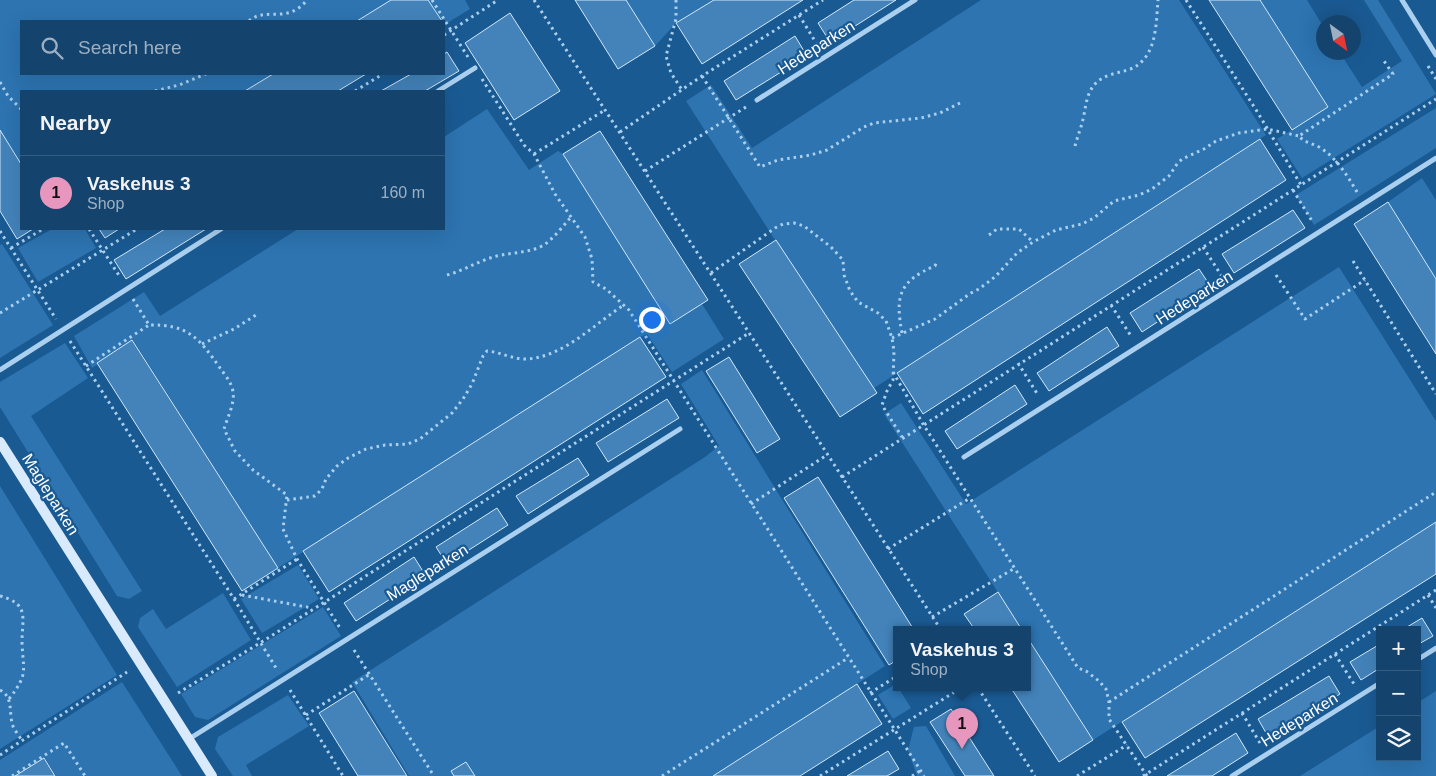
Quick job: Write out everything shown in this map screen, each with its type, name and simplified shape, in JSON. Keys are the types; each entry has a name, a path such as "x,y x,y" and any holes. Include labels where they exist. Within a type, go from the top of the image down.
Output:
{"street":[{"name":"Hedeparken","path":"757,100 915,0"},
{"path":"1402,0 1436,55"},
{"path":"440,90 475,68"},
{"name":"Hedeparken","path":"964,457 1436,158"},
{"path":"0,370 219,230"},
{"name":"Magleparken","path":"189,740 680,430"},
{"name":"Magleparken","path":"0,442 212,776"},
{"path":"1421,657 1436,648"},
{"name":"Hedeparken","path":"1232,776 1376,686"}],"path":[{"path":"250,20 260,15 284,14 296,11 306,0"},
{"path":"432,0 445,20"},
{"path":"445,34 498,0"},
{"path":"534,0 938,626"},
{"path":"676,0 676,19 666,56 671,73 682,90"},
{"path":"620,132 702,76 823,0"},
{"path":"1075,146 1082,126 1088,98 1096,83 1114,74 1138,66 1146,58 1156,32 1158,0"},
{"path":"1186,0 1301,185"},
{"path":"799,15 809,30"},
{"path":"445,21 524,145 534,154 555,194 585,237 592,259 593,282 606,289 629,310 924,776"},
{"path":"1299,136 1393,74 1384,61"},
{"path":"159,90 179,85 204,75"},
{"path":"357,90 381,75"},
{"path":"702,76 760,167 778,160 811,155 827,150 864,127 921,118 940,113 960,103"},
{"path":"0,82 8,96 20,108"},
{"path":"842,476 1436,99"},
{"path":"645,171 757,100"},
{"path":"534,154 605,110"},
{"path":"892,338 935,319 996,276 1017,253 1033,242 1056,230 1082,224 1094,218 1114,201 1152,190 1168,176 1182,159 1204,150 1216,141 1239,133 1267,129 1299,136 1304,141 1319,147 1337,162 1364,204"},
{"path":"1292,190 1318,232"},
{"path":"447,275 459,272 490,258 530,250 544,244 572,216"},
{"path":"711,273 775,228 784,224 794,223 804,226 825,241 844,260 844,275 850,291 858,302 878,312 886,321 892,338 894,372 893,380 882,406 902,437"},
{"path":"989,235 998,229 1019,229 1033,242"},
{"path":"11,248 41,230"},
{"path":"90,230 149,325"},
{"path":"0,313 135,230"},
{"path":"0,231 234,599 343,776"},
{"path":"1203,247 1214,264"},
{"path":"902,333 898,310 903,288 915,275 926,268 935,266 937,260"},
{"path":"1353,261 1436,394"},
{"path":"1269,264 1305,319 1365,280"},
{"path":"287,500 315,496 322,489 326,480 337,466 348,458 366,450 385,445 408,444 420,439 452,413 464,399 472,384 482,356 488,351 524,359 545,355 572,342 624,305"},
{"path":"1111,305 1122,322"},
{"path":"201,344 234,329 256,315"},
{"path":"86,366 149,325 163,325 181,329 197,338 230,383 233,393 224,429 235,451 253,470 287,495 283,529 297,559 434,776"},
{"path":"164,701 260,643 749,333"},
{"path":"1018,364 1029,381"},
{"path":"894,372 923,424 1078,668 1099,680 1106,689 1109,702 1109,718 1145,775 1436,590"},
{"path":"751,504 827,454"},
{"path":"1109,702 1436,492"},
{"path":"888,549 970,498"},
{"path":"234,599 297,559"},
{"path":"932,617 1015,568"},
{"path":"241,595 312,609"},
{"path":"1428,595 1436,608"},
{"path":"0,596 17,604 24,620 22,639 25,668 20,684 9,699"},
{"path":"1335,654 1345,670"},
{"path":"662,776 848,658"},
{"path":"0,755 140,664"},
{"path":"306,715 370,674"},
{"path":"870,693 893,679"},
{"path":"0,690 6,693 9,699 12,724 22,741"},
{"path":"820,776 956,691"},
{"path":"980,691 1035,776"},
{"path":"1242,713 1251,728"},
{"path":"12,776 64,743 85,776"},
{"path":"1077,776 1127,746"},
{"path":"912,776 920,771"}],"shaded area":[{"path":"0,0 391,0 359,20 20,20 20,75 271,75 247,90 20,90 20,162 0,130"},
{"path":"428,0 465,0 470,9 445,24 445,20 441,20"},
{"path":"626,0 714,0 676,23 655,46"},
{"path":"981,0 1179,0 1266,135 871,390 686,101 711,85 752,148"},
{"path":"1260,0 1307,0 1316,15 1316,60 1345,60 1362,87 1402,61 1364,0 1378,0 1436,94 1302,178 1277,139 1328,107"},
{"path":"1436,108 1436,148 1314,225 1296,195"},
{"path":"487,109 529,170 558,151 563,154 670,324 702,304 724,339 672,372 647,334 640,337 278,568 133,340 92,368 74,336 144,292 160,316 296,230 445,230 445,136"},
{"path":"1422,178 1436,200 1436,279 1388,202"},
{"path":"50,230 86,230 96,248 38,282 18,248"},
{"path":"2,244 53,325 0,358 0,245"},
{"path":"1339,267 1436,421 1436,522 1093,740 1031,643 1031,626 1019,626 884,414 901,403 966,504"},
{"path":"65,343 88,378 31,416 142,591 129,599 117,596 0,407 0,382"},
{"path":"702,370 885,666 714,776 409,776 352,682 705,457 719,446 681,384"},
{"path":"0,486 117,675 0,749"},
{"path":"298,565 319,599 262,633 241,599"},
{"path":"223,593 251,640 177,687 138,627 140,618 153,609 166,629"},
{"path":"323,607 341,636 208,720 195,717 181,694"},
{"path":"122,682 182,776 56,776 45,758 17,776 0,776 0,760"},
{"path":"893,686 893,691 900,691 911,708 893,719 878,695"},
{"path":"1436,691 1436,776 1300,776 1376,728 1376,761 1421,761 1421,700"},
{"path":"288,695 309,726 246,765 252,776 233,776 215,749 218,737"},
{"path":"926,726 955,776 917,776 908,750 914,727"}],"building":[{"path":"391,0 428,0 441,20 359,20"},
{"path":"575,0 626,0 655,46 618,69"},
{"path":"714,0 803,0 702,64 676,23"},
{"path":"854,0 896,0 830,42 818,23"},
{"path":"1209,0 1260,0 1328,107 1292,130"},
{"path":"510,13 560,91 514,120 465,43"},
{"path":"795,36 807,56 736,100 724,81"},
{"path":"447,52 459,71 427,90 383,90 409,75 445,75 445,53"},
{"path":"271,75 364,75 340,90 247,90"},
{"path":"0,130 20,162 20,230 31,230 17,239 0,211"},
{"path":"600,131 708,300 670,324 563,154"},
{"path":"1260,139 1286,180 923,414 897,373"},
{"path":"1388,202 1436,279 1436,354 1354,224"},
{"path":"1293,210 1305,228 1234,273 1222,254"},
{"path":"100,230 117,230 105,238"},
{"path":"163,230 204,230 126,279 114,260"},
{"path":"776,240 877,393 840,417 739,264"},
{"path":"1199,269 1211,287 1142,332 1130,313"},
{"path":"1107,327 1119,346 1049,391 1037,373"},
{"path":"640,337 666,377 329,592 303,551"},
{"path":"132,340 278,568 242,591 97,363"},
{"path":"729,357 780,439 757,453 706,371"},
{"path":"1015,385 1027,404 957,449 945,431"},
{"path":"667,399 679,418 608,462 596,443"},
{"path":"578,458 589,475 528,514 516,496"},
{"path":"818,477 911,626 893,626 893,662 889,665 784,498"},
{"path":"497,508 508,525 447,564 436,547"},
{"path":"1436,522 1436,574 1145,758 1122,722"},
{"path":"414,557 426,576 356,621 344,603"},
{"path":"998,592 1019,626 972,626 964,614"},
{"path":"1422,618 1433,636 1421,643 1421,626 1409,626"},
{"path":"1031,643 1093,740 1059,762 1013,691 1031,691"},
{"path":"1376,646 1376,671 1361,680 1350,662"},
{"path":"1329,676 1340,694 1269,738 1258,719"},
{"path":"857,684 882,724 800,776 713,776"},
{"path":"354,691 407,776 358,776 319,713"},
{"path":"951,709 994,776 965,776 930,722"},
{"path":"1236,733 1248,753 1212,776 1167,776"},
{"path":"888,751 899,769 887,776 847,776"},
{"path":"44,758 55,776 15,776"},
{"path":"466,762 475,776 454,776 451,771"}],"place":[{"name":"Vaskehus 3","path":"962,749"}]}
